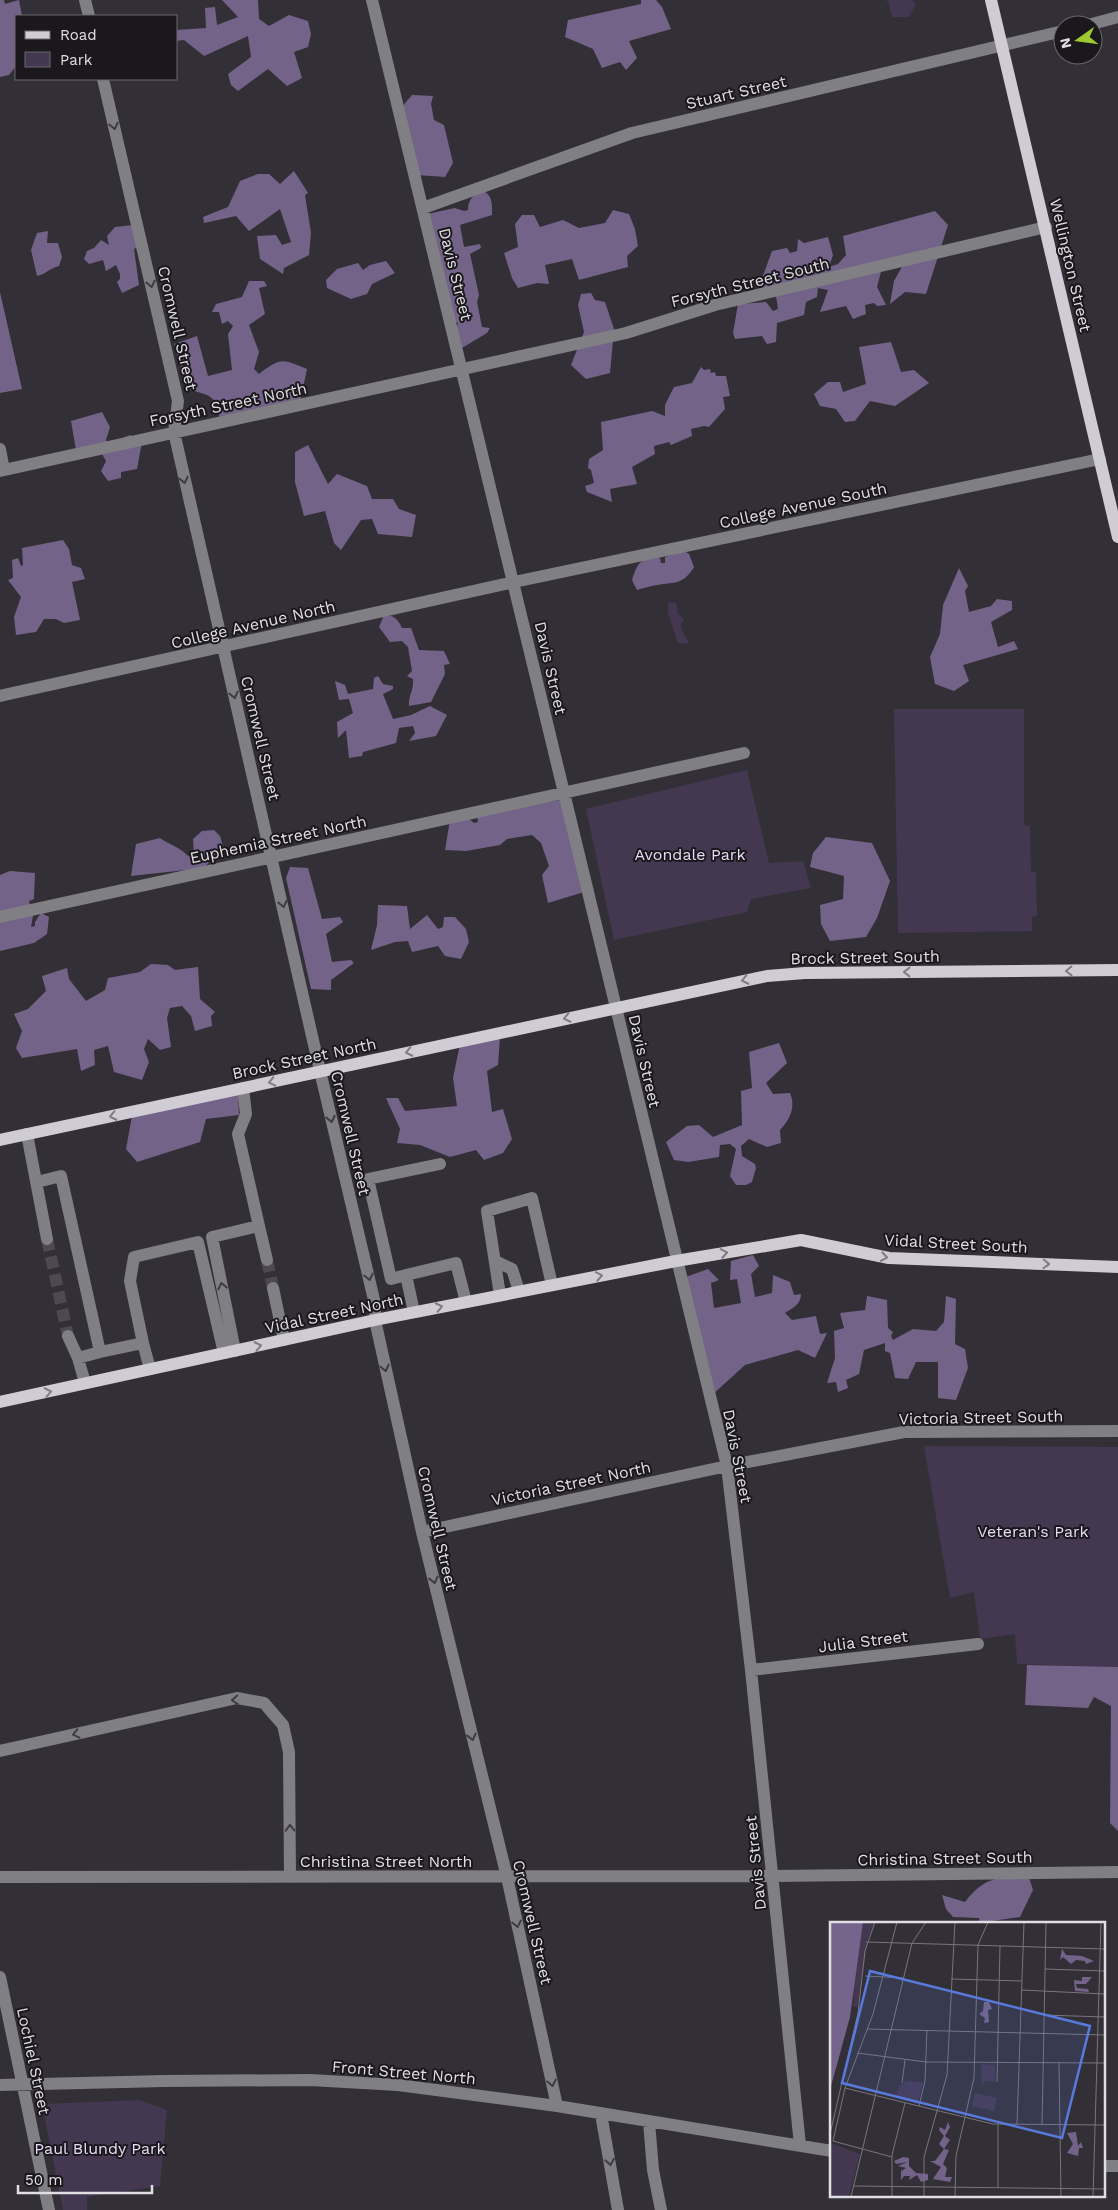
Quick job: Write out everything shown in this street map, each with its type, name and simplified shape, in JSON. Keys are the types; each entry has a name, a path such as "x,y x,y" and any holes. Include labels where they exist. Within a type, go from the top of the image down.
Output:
{"main road":[{"name":"Wellington Street","path":"991,0 1118,537"},
{"name":"Brock Street South","path":"615,1007 767,976 805,973 1118,970"},
{"name":"Brock Street North","path":"0,1140 615,1007"},
{"name":"Vidal Street South","path":"676,1261 801,1240 889,1258 1118,1267"},
{"name":"Vidal Street North","path":"0,1402 374,1320 676,1261"}],"street":[{"path":"85,0 89,15"},
{"name":"Davis Street","path":"372,0 463,368 676,1261 727,1466 751,1670 800,2145"},
{"path":"1103,21 1118,17"},
{"name":"Stuart Street","path":"423,208 632,133 1053,34"},
{"name":"Cromwell Street","path":"103,80 178,401 174,432 375,1304 374,1320 422,1532 506,1877 557,2106"},
{"name":"Forsyth Street South","path":"463,368 626,333 715,305 1046,227"},
{"name":"Forsyth Street North","path":"2,470 463,368"},
{"path":"0,449 2,470"},
{"name":"College Avenue South","path":"514,582 1100,459"},
{"name":"College Avenue North","path":"0,696 514,582"},
{"name":"Euphemia Street North","path":"0,917 744,753"},
{"path":"243,1088 246,1114 238,1134 266,1260"},
{"path":"27,1134 47,1239"},
{"path":"440,1164 368,1179 391,1279 456,1263 466,1302"},
{"path":"37,1182 61,1176 100,1352"},
{"path":"351,1200 372,1196"},
{"path":"500,1295 487,1211 532,1198 552,1285"},
{"path":"230,1352 212,1237 259,1226"},
{"path":"150,1369 130,1281 134,1258 198,1242 230,1352"},
{"path":"495,1261 512,1268 519,1291"},
{"path":"406,1275 414,1312"},
{"path":"273,1288 284,1340"},
{"path":"68,1336 78,1358 85,1383"},
{"path":"78,1358 143,1343"},
{"name":"Victoria Street South","path":"727,1466 904,1432 1118,1431"},
{"name":"Victoria Street North","path":"422,1532 727,1466"},
{"name":"Julia Street","path":"751,1670 978,1644"},
{"path":"0,1751 237,1698 264,1703 283,1725 288,1752 290,1877"},
{"name":"Christina Street South","path":"773,1876 1118,1872"},
{"name":"Christina Street North","path":"0,1877 773,1876"},
{"name":"Lochiel Street","path":"0,1977 49,2210"},
{"name":"Front Street North","path":"0,2085 310,2080 398,2085 557,2106 830,2151"},
{"path":"601,2114 618,2210"},
{"path":"649,2122 653,2170 660,2210"}],"green space":[{"path":"884,0 912,0 916,4 909,17 892,17 888,1"},
{"path":"668,602 676,603 678,613 684,620 680,626 689,643 678,643 668,613"},
{"path":"894,709 1024,709 1024,825 1030,826 1031,872 1036,872 1037,916 1032,917 1032,931 898,933"},
{"name":"Avondale Park","path":"747,770 769,863 803,861 811,888 751,899 747,912 614,940 586,809"},
{"name":"Veteran's Park","path":"924,1446 1118,1447 1118,1667 1017,1664 1015,1634 980,1639 974,1592 950,1598"},
{"name":"Paul Blundy Park","path":"140,2100 167,2110 160,2186 87,2197 87,2210 63,2210 42,2104"}],"shaded area":[{"path":"0,0 4,0 5,4 19,0 22,15 15,15 15,67 9,75 0,77"},
{"path":"222,0 258,0 259,19 269,26 289,15 308,21 311,34 308,47 294,52 302,78 287,86 268,69 238,91 231,85 228,74 251,57 248,36 204,56 184,40 178,41 178,30 206,28 205,8 215,7 217,25 238,17"},
{"path":"641,0 656,0 662,7 671,29 629,41 637,58 626,70 620,62 602,68 593,49 565,37 568,20 641,4"},
{"path":"412,95 433,96 431,104 434,120 444,125 453,163 445,177 417,175 401,108"},
{"path":"294,171 308,193 305,195 311,233 309,255 284,268 283,274 260,259 257,236 276,235 282,245 291,242 280,209 249,231 236,216 204,223 203,217 228,207 240,181 258,174 269,174 280,184"},
{"path":"484,191 487,193 492,205 492,215 460,225 464,247 480,244 481,248 470,254 479,295 477,302 482,327 490,328 487,333 462,348 456,331 458,323 452,320 427,214 455,208 464,211 468,210 472,198"},
{"path":"613,210 629,214 635,229 638,246 627,256 628,267 579,280 572,259 545,265 549,284 537,283 518,288 512,278 504,253 518,247 515,224 522,215 534,215 540,227 563,220 579,228 605,223"},
{"path":"935,211 948,225 926,294 905,292 890,304 894,281 903,265 882,268 877,287 886,305 877,306 874,303 865,305 866,314 853,319 846,306 820,312 828,290 818,288 817,297 806,302 804,315 777,323 776,342 767,344 762,336 735,339 733,333 738,304 766,302 773,311 778,309 776,296 763,290 761,281 772,251 787,248 790,253 797,251 798,239 804,243 828,237 833,255 829,267 838,264 846,255 843,236"},
{"path":"133,225 139,246 134,249 139,285 122,293 117,282 120,279 120,274 116,265 106,271 103,260 89,264 84,259 87,251 94,248 101,240 109,245 107,236 115,227"},
{"path":"48,231 47,243 58,243 62,257 59,266 37,276 31,250 37,233"},
{"path":"386,261 395,273 372,284 367,294 351,299 327,288 326,280 337,269 358,263 363,270 370,265"},
{"path":"249,281 264,281 267,286 259,288 265,314 249,325 259,352 254,369 259,374 277,362 282,361 307,369 300,402 220,420 217,405 211,397 187,389 174,344 197,336 208,376 232,370 228,334 233,326 228,321 222,324 219,312 212,312 216,304 242,297"},
{"path":"0,292 22,389 0,393"},
{"path":"591,293 595,300 605,302 614,329 610,373 586,379 571,365 584,332 578,305 581,294"},
{"path":"891,342 901,372 914,370 929,383 895,406 870,401 855,421 845,422 836,409 820,406 814,394 828,382 840,382 843,392 866,384 859,347"},
{"path":"701,367 704,370 710,369 711,373 715,372 716,376 726,376 730,396 723,397 725,409 709,427 704,426 691,429 692,436 671,445 669,442 654,446 655,454 632,467 637,484 610,489 612,502 587,492 585,486 594,483 591,470 588,468 589,459 603,450 601,422 652,411 665,416 665,405 674,387 692,383"},
{"path":"102,412 110,427 106,440 108,444 130,435 142,442 137,469 121,472 121,478 108,481 101,471 106,461 102,454 76,450 71,421"},
{"path":"308,445 328,484 337,474 367,486 372,499 393,499 399,509 416,515 412,537 378,534 372,519 361,520 341,550 334,543 325,511 304,516 295,482 295,452"},
{"path":"63,540 69,549 72,565 81,568 85,579 72,582 80,620 64,623 56,619 44,619 36,632 16,635 14,617 21,597 8,580 13,578 12,560 18,558 21,566 23,565 22,548"},
{"path":"684,551 689,554 694,567 686,577 678,582 637,590 632,580 641,562 660,558 661,563 665,563 665,557"},
{"path":"959,568 968,586 965,591 969,612 991,606 997,599 1012,601 1012,610 991,622 998,647 1014,641 1018,649 963,665 969,681 954,691 935,684 930,657 940,634 943,605"},
{"path":"384,615 395,618 402,628 411,628 419,650 444,651 450,664 444,665 445,674 431,702 409,706 413,679 407,676 412,671 408,647 402,641 390,642 379,627"},
{"path":"378,676 383,684 393,686 393,689 383,694 393,719 411,715 430,706 447,715 436,736 409,741 415,733 413,726 399,728 396,743 363,752 362,756 349,758 346,730 338,738 337,722 353,713 349,699 339,700 335,681 345,685 348,694 373,689 374,678"},
{"path":"560,800 584,892 548,903 542,875 549,866 541,843 532,835 507,839 500,845 466,851 445,850 450,820 467,817 474,823 478,822 477,815"},
{"path":"214,830 220,836 223,846 204,868 131,876 136,844 160,838 182,850 188,856 194,854 193,839 202,831"},
{"path":"826,837 872,843 890,881 877,918 866,937 830,941 821,924 820,905 843,899 844,876 810,867 813,853"},
{"path":"290,867 308,868 322,919 340,917 343,922 326,934 332,962 351,960 354,963 331,980 331,990 311,989 286,878"},
{"path":"10,871 35,873 34,899 29,901 33,916 31,927 35,926 35,922 41,913 49,917 47,934 34,943 0,951 0,875"},
{"path":"378,905 407,906 410,929 427,915 438,929 443,927 444,917 455,917 466,929 469,942 461,959 445,956 438,946 412,952 408,941 395,942 371,950 377,925"},
{"path":"151,964 168,965 175,970 198,967 200,999 215,1012 211,1016 212,1026 195,1031 191,1016 182,1006 170,1008 167,1018 171,1047 160,1050 148,1039 144,1049 149,1062 142,1080 114,1072 108,1046 94,1050 95,1065 81,1071 77,1049 22,1058 16,1048 22,1031 14,1014 28,1009 46,991 42,976 67,968 69,979 86,1001 105,990 108,978 140,972"},
{"path":"500,1037 498,1065 487,1071 492,1112 503,1109 512,1139 503,1153 484,1160 476,1150 450,1157 420,1145 397,1143 400,1129 386,1098 398,1098 405,1111 457,1106 453,1078 460,1044"},
{"path":"779,1043 787,1063 766,1083 773,1094 790,1093 792,1108 787,1122 780,1130 781,1143 767,1147 749,1139 741,1146 742,1156 755,1164 756,1168 752,1182 746,1185 736,1185 730,1176 736,1149 730,1144 720,1145 719,1157 688,1162 674,1160 666,1142 687,1126 699,1125 713,1137 742,1125 741,1091 752,1088 749,1052"},
{"path":"238,1093 239,1115 206,1119 200,1142 137,1162 126,1149 132,1116"},
{"path":"753,1255 759,1266 751,1274 755,1297 772,1293 773,1275 790,1282 794,1295 801,1294 801,1298 796,1306 785,1313 792,1320 816,1316 820,1334 827,1333 815,1358 798,1350 745,1365 711,1396 683,1278 708,1269 719,1280 711,1283 714,1308 741,1303 737,1279 730,1280 731,1261"},
{"path":"867,1296 887,1300 888,1328 893,1332 891,1336 893,1340 913,1329 936,1331 944,1322 946,1296 956,1299 955,1344 965,1349 968,1368 956,1400 938,1398 938,1362 916,1362 908,1379 895,1378 890,1353 885,1351 885,1343 864,1350 859,1374 846,1380 848,1388 838,1392 836,1382 827,1383 835,1358 834,1331 844,1328 840,1313 865,1310"},
{"path":"1027,1665 1118,1667 1118,1831 1110,1823 1111,1706 1094,1697 1088,1708 1025,1705"},
{"path":"1029,1877 1033,1890 1020,1917 992,1922 980,1922 979,1918 953,1917 946,1909 942,1895 965,1902 986,1882"}],"tunnel":[{"path":"47,1239 68,1336"},
{"path":"267,1260 273,1288"}]}
